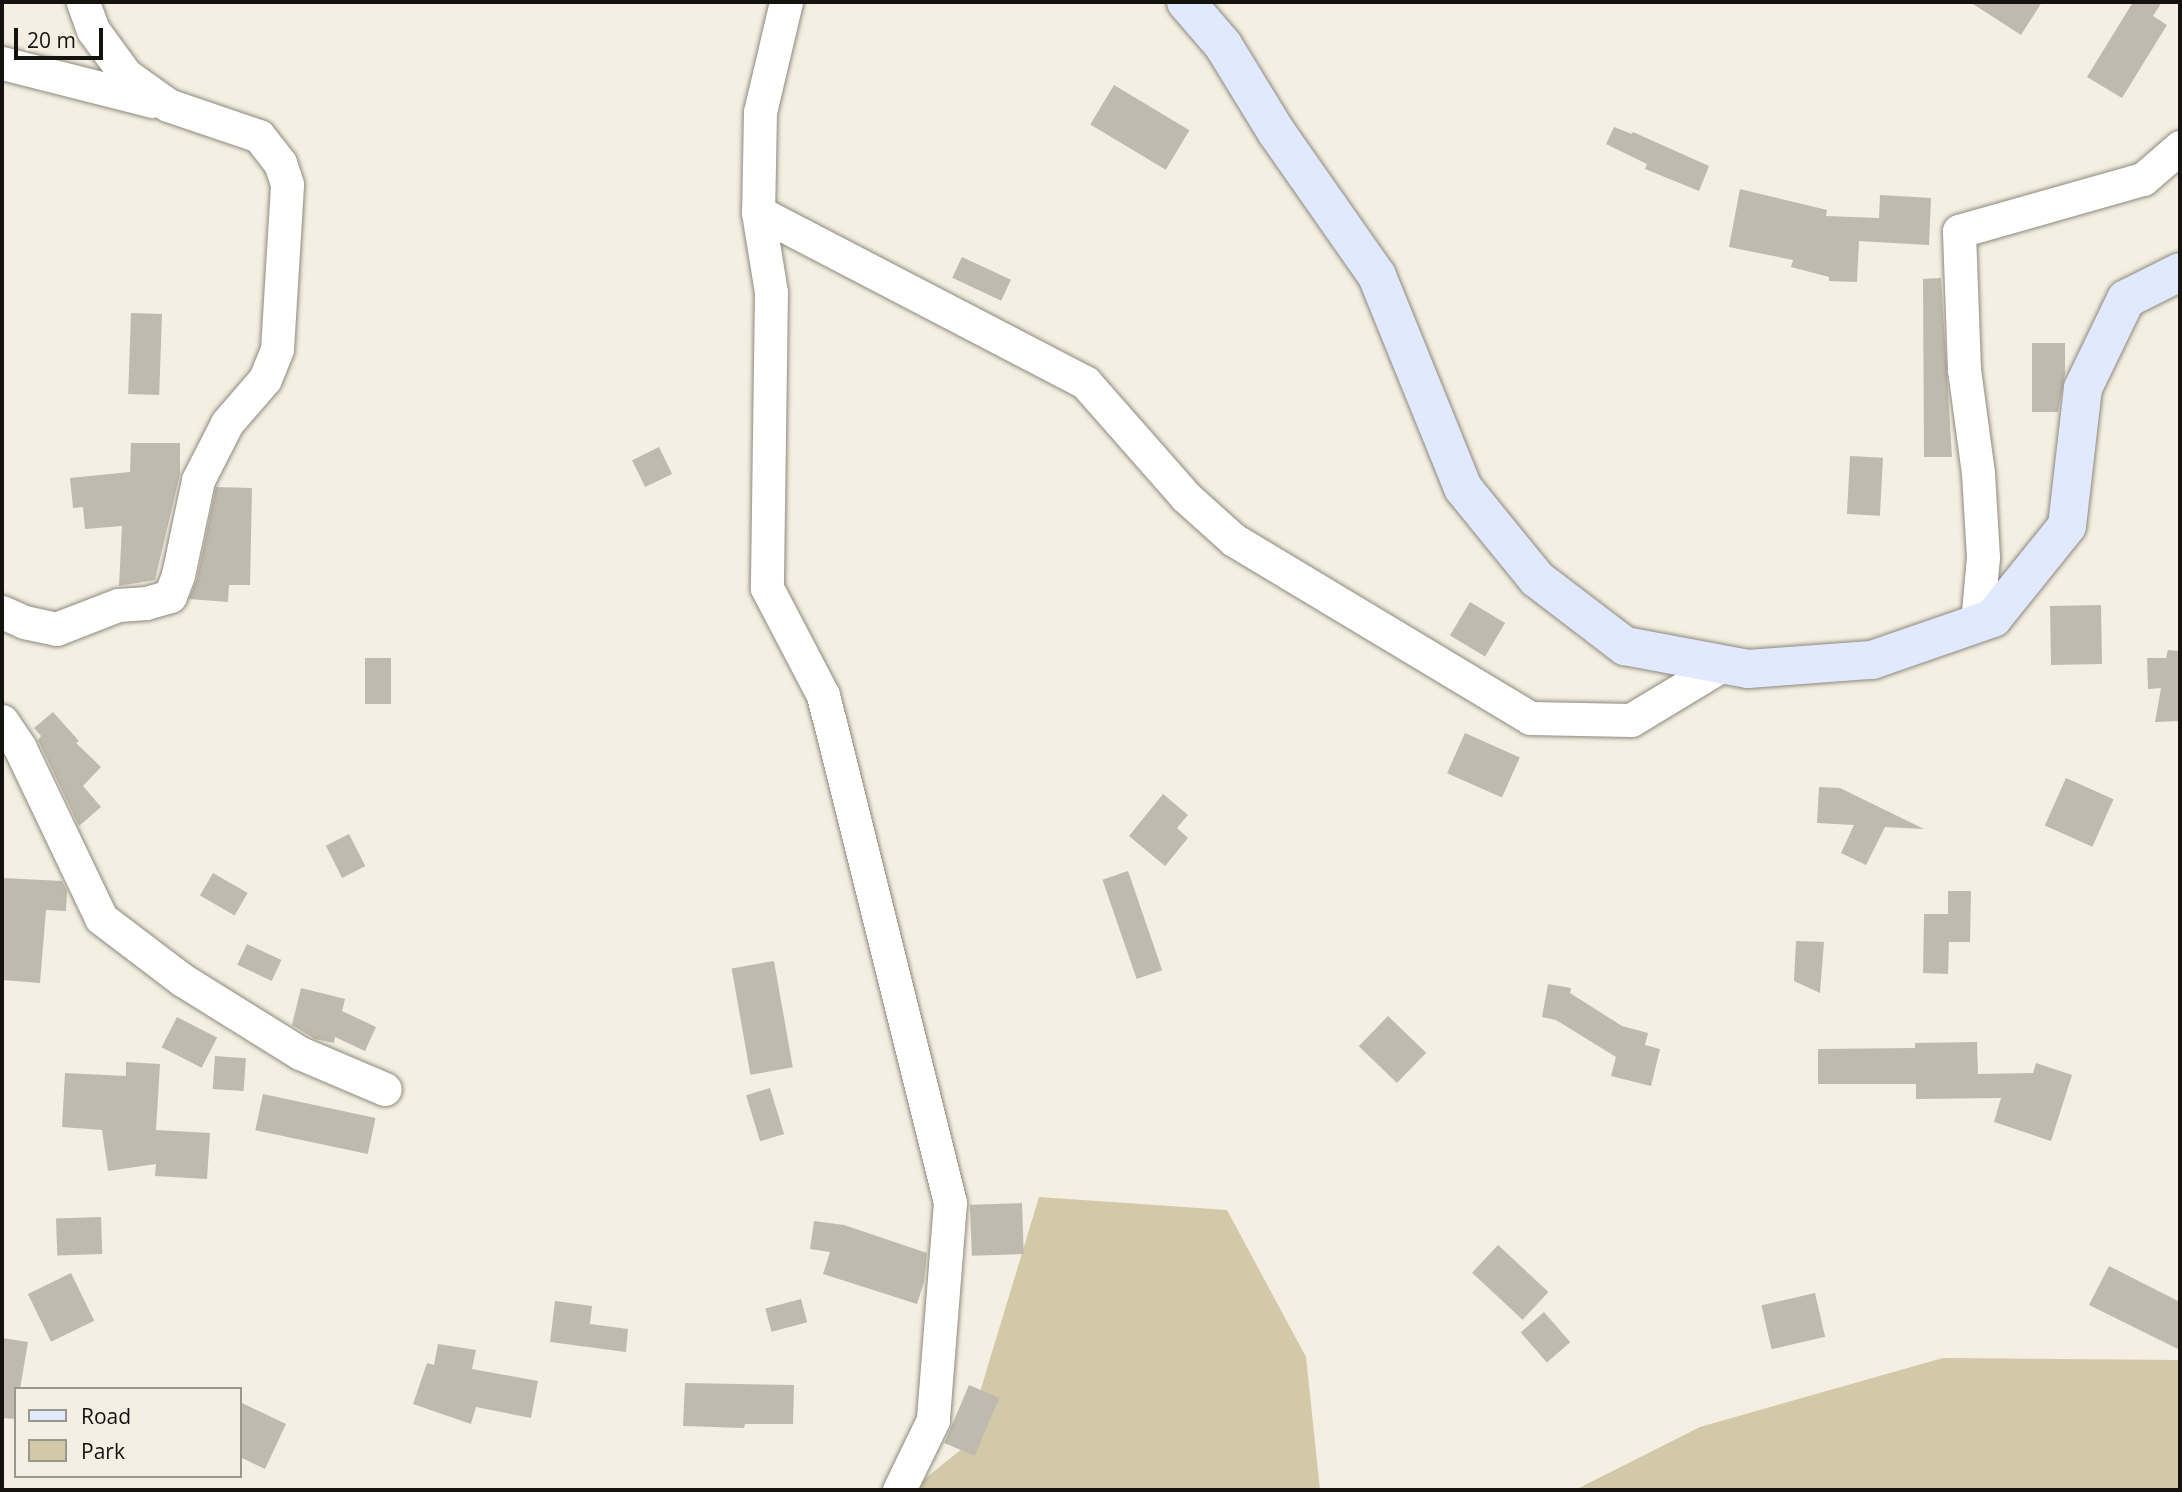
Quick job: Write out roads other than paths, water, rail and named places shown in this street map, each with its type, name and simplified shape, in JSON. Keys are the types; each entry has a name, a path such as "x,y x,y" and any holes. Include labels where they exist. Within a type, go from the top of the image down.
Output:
{"main road":[{"path":"1186,2 1223,45 1277,133 1377,276 1463,488 1537,579 1625,646 1748,669 1872,660 1993,618 2067,526 2083,388 2126,299 2180,272"}],"street":[{"path":"83,2 93,30 126,75 168,105"},
{"path":"786,2 760,112 758,212 771,292 766,589 823,695 950,1202 933,1420 899,1490"},
{"path":"2,63 82,86 168,105 258,136 280,163 287,184 277,349 265,379 227,424 198,480 178,575 170,596 146,603 118,605 56,629 24,622 2,612"},
{"path":"1977,623 1983,557 1978,473 1964,369 1959,231 2143,179 2180,147"},
{"path":"758,212 1085,382 1186,497 1234,540 1530,718 1631,720 1724,664"},
{"path":"2,721 20,748 100,918 181,979 300,1053 385,1089"}]}
